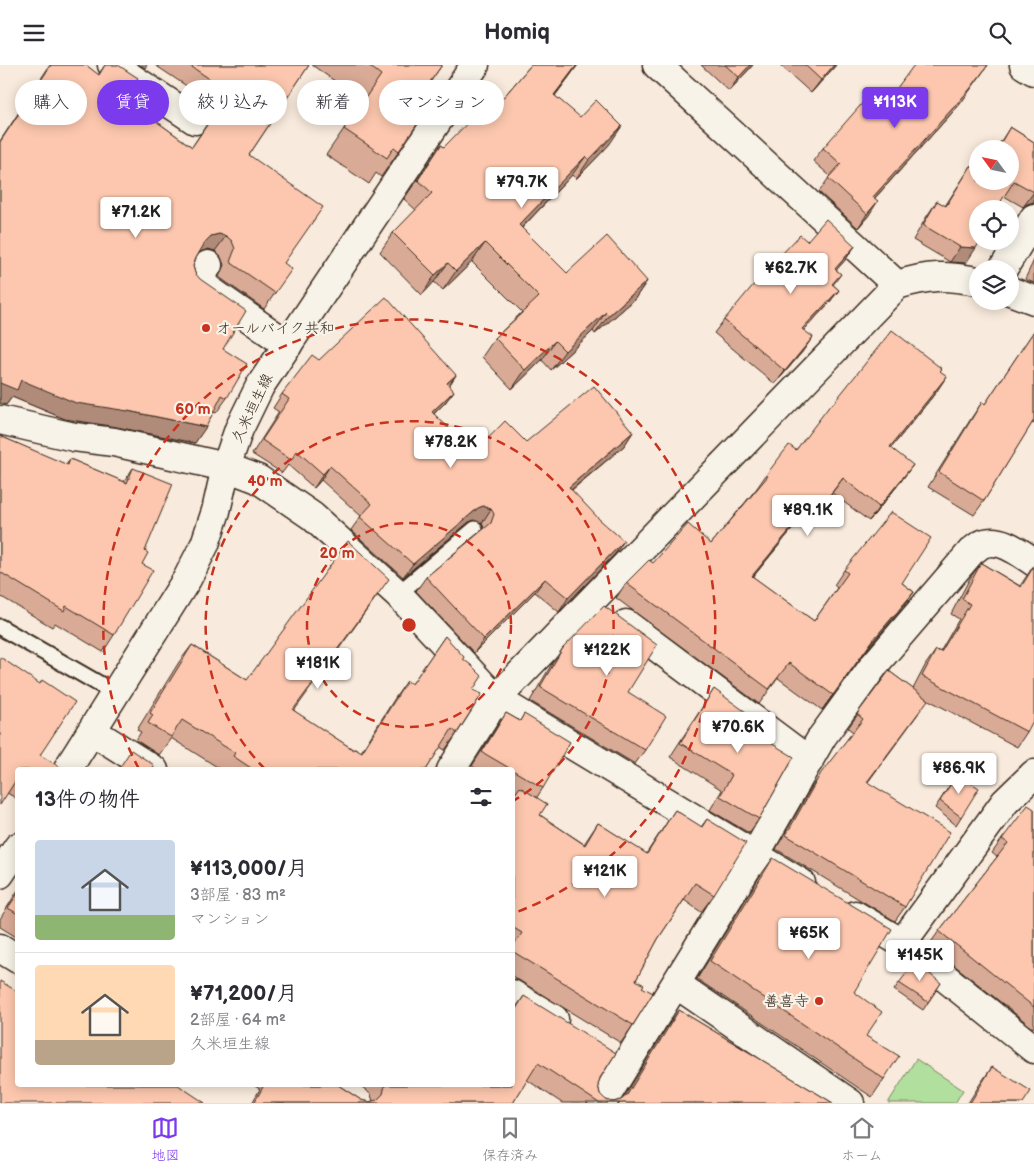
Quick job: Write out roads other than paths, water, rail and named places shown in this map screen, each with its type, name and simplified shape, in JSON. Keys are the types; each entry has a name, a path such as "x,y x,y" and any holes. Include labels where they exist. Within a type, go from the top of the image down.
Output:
{"street":[{"path":"112,65 179,110"},
{"name":"久米垣生線","path":"69,767 186,579 205,544 216,511 226,467 239,429 260,386 475,65"},
{"path":"657,65 897,285"},
{"path":"1024,65 1034,71"},
{"path":"1008,260 1034,218"},
{"path":"208,265 198,282 288,345"},
{"path":"453,767 496,699 897,285 919,278 950,276 969,279"},
{"path":"1019,295 1034,301"},
{"path":"0,419 74,437 114,442 226,467 258,479 312,516 398,594 496,699 902,943 1034,1049"},
{"path":"602,1103 755,855 822,737 875,664 971,551 984,543 995,542 1007,546 1034,562"},
{"path":"593,599 809,761"},
{"path":"92,731 149,767"},
{"path":"902,943 1005,802 1034,774"},
{"path":"0,874 15,852"},
{"path":"0,948 15,957"},
{"path":"676,984 850,1103"},
{"path":"515,996 578,1034"},
{"path":"602,1049 626,1064"}],"lane":[{"path":"398,594 475,529"},
{"path":"0,627 115,693"}],"place":[{"name":"オールバイク共和","path":"206,328"},
{"name":"善喜寺","path":"819,1001"}]}
